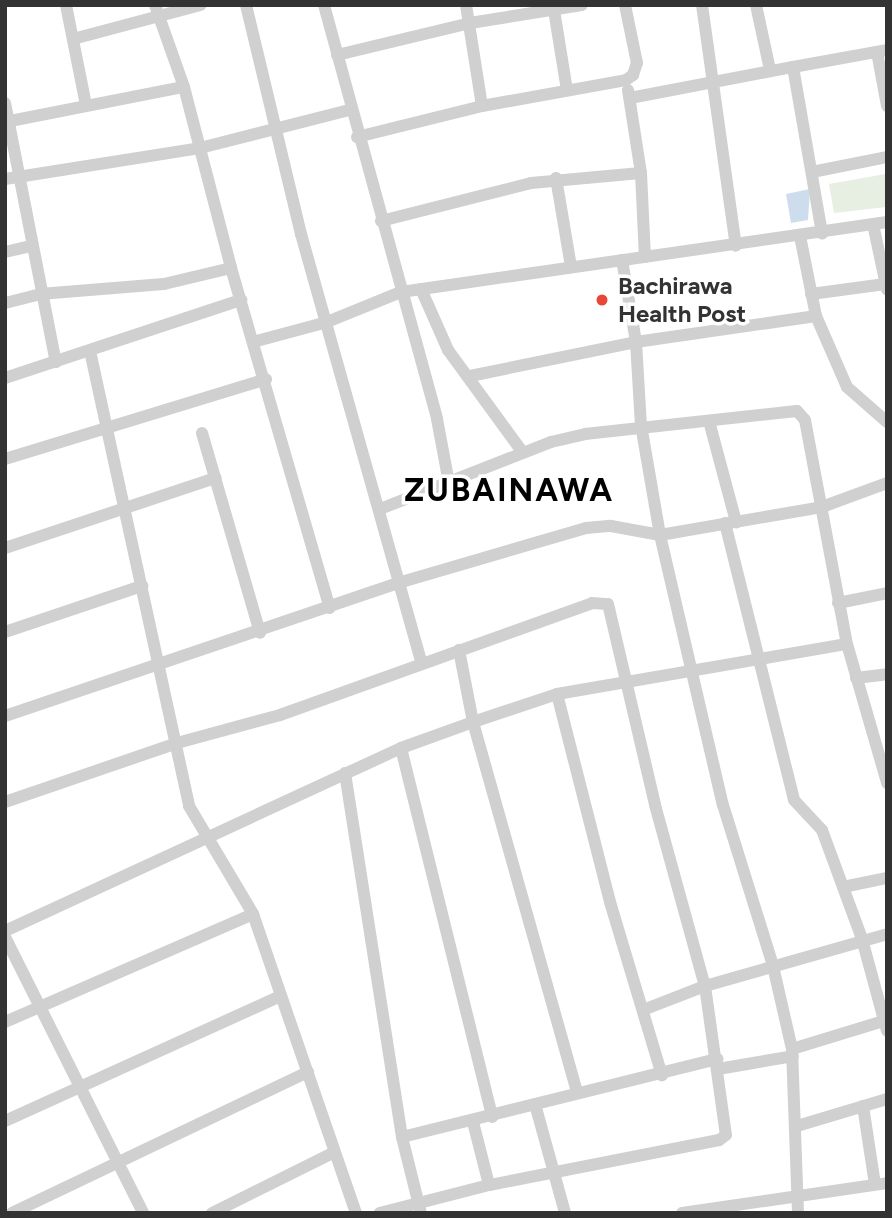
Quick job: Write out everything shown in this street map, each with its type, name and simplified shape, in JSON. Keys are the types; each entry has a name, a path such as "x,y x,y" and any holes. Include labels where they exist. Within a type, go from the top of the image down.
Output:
{"street":[{"path":"66,5 86,104"},
{"path":"73,39 157,10 201,5"},
{"path":"246,5 279,128 301,234 421,662"},
{"path":"324,5 349,110 437,419 449,483"},
{"path":"466,5 482,106"},
{"path":"337,55 470,23 582,5"},
{"path":"357,137 482,106 626,79 633,75 637,63 625,5"},
{"path":"702,5 736,246"},
{"path":"756,5 769,71"},
{"path":"157,10 184,87 231,268 266,379 330,608"},
{"path":"554,10 567,90"},
{"path":"630,98 882,51 887,106"},
{"path":"793,67 822,233"},
{"path":"626,79 641,173 645,257"},
{"path":"7,122 86,104 184,87"},
{"path":"5,103 40,294 56,362"},
{"path":"5,179 200,148 349,110"},
{"path":"812,172 887,157"},
{"path":"381,221 556,178 641,173"},
{"path":"556,178 571,267"},
{"path":"253,342 327,322 401,292 736,246 880,223 886,287 811,294"},
{"path":"800,236 816,316 847,387 887,422"},
{"path":"5,252 31,246"},
{"path":"622,260 636,342 641,425 660,535 723,805 773,966 793,1052 797,1126 797,1213"},
{"path":"5,303 40,294 163,284 231,268"},
{"path":"421,289 448,350 470,376 523,453"},
{"path":"5,378 241,300"},
{"path":"470,376 636,342 816,316"},
{"path":"90,351 104,428 160,665 177,743 177,763 189,806 209,835 253,914 309,1072 333,1153 356,1213"},
{"path":"5,459 266,379"},
{"path":"380,509 523,453 585,434 641,425 709,421 788,410 801,414 822,508 847,644 856,678 880,743 887,783"},
{"path":"402,1137 473,1122 577,1092 793,1052 886,1024 862,939 818,822 794,800 758,659 709,421"},
{"path":"202,433 260,633"},
{"path":"5,548 216,478"},
{"path":"5,716 260,633 398,583 586,528 611,526 660,535 822,508 887,482"},
{"path":"5,632 142,586"},
{"path":"838,603 887,593"},
{"path":"5,802 177,743 280,715 421,662 604,601 612,610 625,681 705,986 727,1130 723,1138 489,1185 419,1207 380,1213"},
{"path":"5,931 401,748 473,722 557,694 847,644"},
{"path":"458,650 473,722 577,1092"},
{"path":"856,678 887,674"},
{"path":"557,694 662,1075"},
{"path":"401,748 492,1117"},
{"path":"345,774 402,1137 419,1207"},
{"path":"843,887 887,878"},
{"path":"5,1022 253,914"},
{"path":"643,1010 705,986 887,934"},
{"path":"5,937 38,1009 143,1213"},
{"path":"5,1121 281,996"},
{"path":"12,1213 309,1072"},
{"path":"797,1126 887,1100"},
{"path":"535,1104 565,1213"},
{"path":"682,1213 881,1184 863,1106"},
{"path":"473,1122 489,1185"},
{"path":"212,1213 333,1153"}],"shaded area":[{"path":"886,174 887,207 834,213 829,184"}],"water":[{"path":"810,189 808,220 791,223 786,194"}],"place":[{"name":"Bachirawa Health Post","path":"602,300"}],"district":[{"name":"ZUBAINAWA","path":"509,490"}]}
